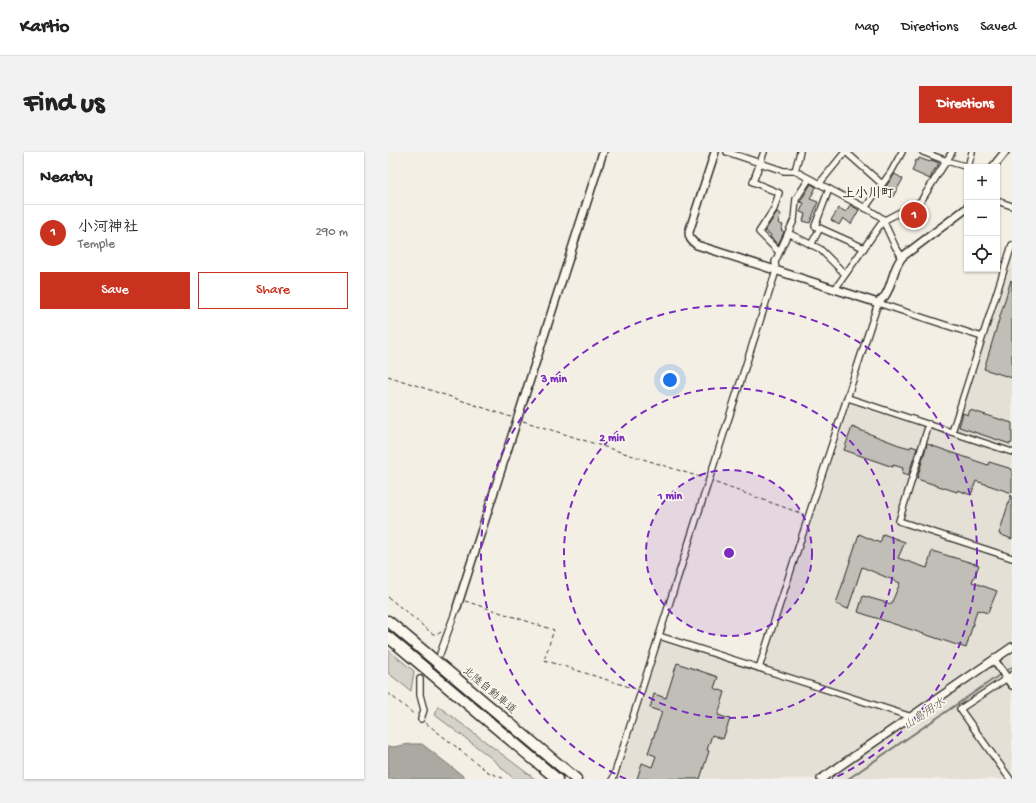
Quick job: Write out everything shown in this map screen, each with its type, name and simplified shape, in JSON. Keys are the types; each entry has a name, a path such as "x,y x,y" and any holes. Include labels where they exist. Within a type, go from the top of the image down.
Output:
{"highway":[{"name":"北陸自動車道","path":"388,621 576,779"},
{"path":"388,637 557,779"}],"street":[{"path":"440,654 457,607 602,152"},
{"path":"715,152 689,232 691,239 696,245 982,337"},
{"path":"727,152 784,171 795,171 829,188 882,218 902,257"},
{"path":"764,152 753,182 779,193 774,209 759,232 779,252"},
{"path":"795,171 800,152"},
{"path":"819,184 845,152 882,184"},
{"path":"865,208 891,172 902,152"},
{"path":"923,152 964,166"},
{"path":"835,289 883,221 921,201 952,152"},
{"path":"969,164 972,152"},
{"path":"995,164 1005,152"},
{"path":"613,779 776,271 775,262 794,220 796,199 809,179"},
{"path":"829,188 815,226 864,248"},
{"path":"1000,202 1012,206"},
{"path":"759,668 878,303 884,297 896,264 902,257 964,210"},
{"path":"811,245 820,228"},
{"path":"788,233 820,249 845,274"},
{"path":"952,432 1012,245"},
{"path":"848,398 1012,452"},
{"path":"929,424 899,521 1012,558"},
{"path":"659,636 912,717"},
{"path":"821,779 1012,647"},
{"path":"994,660 1009,676 1012,685"},
{"path":"1009,676 960,709 1010,779"},
{"path":"420,679 420,695 424,710 421,720"}],"path":[{"path":"388,376 709,480 809,516"},
{"path":"388,597 433,634 438,634 449,628"},
{"path":"459,599 554,630 544,660 641,691"},
{"path":"388,693 488,772 505,779"}],"shaded area":[{"path":"1012,259 1012,779 618,779 661,642 762,673 850,404 954,437"},
{"path":"388,650 414,671 411,691 388,673"},
{"path":"438,706 535,779 514,779 490,757 435,715"},
{"path":"410,744 422,744 467,779 388,779 388,746 393,747"}],"building":[{"path":"919,158 930,162 931,160 939,163 930,179 912,171 916,160 918,161"},
{"path":"895,174 903,179 892,198 882,192"},
{"path":"811,184 816,187 810,199 818,202 810,223 803,221 805,214 800,212 804,203 800,202"},
{"path":"850,205 859,210 851,224 843,218 839,225 831,220 839,208 846,212"},
{"path":"777,212 781,214 778,223 783,225 781,230 784,232 778,245 770,237 771,235 765,231"},
{"path":"1011,280 1012,281 1012,378 984,369"},
{"path":"970,410 1012,423 1012,443 1010,444 959,427 963,413 968,415"},
{"path":"852,427 899,445 917,448 908,476 902,474 903,468 893,465 893,467 844,450"},
{"path":"927,444 988,465 989,462 1012,469 1012,493 976,481 971,495 917,479"},
{"path":"1011,495 1012,496 1012,539 999,534"},
{"path":"859,534 880,543 883,534 905,542 898,558 927,568 932,551 979,565 972,582 997,591 988,613 977,610 966,648 858,612 863,596 891,604 900,583 862,567 848,609 836,604"},
{"path":"677,663 718,677 714,688 725,692 718,715 730,719 723,739 712,735 707,750 709,751 700,779 637,779 642,763 652,767 656,756 648,753 662,712 650,708 654,694 666,698"}],"waterway":[{"name":"山島用水","path":"1005,672 1012,667"},
{"name":"山島用水","path":"848,779 1001,674"}],"tunnel":[{"path":"420,679 436,659"}],"place":[{"name":"小河神社","path":"914,215"}],"district":[{"name":"上小川町","path":"868,194"}]}
